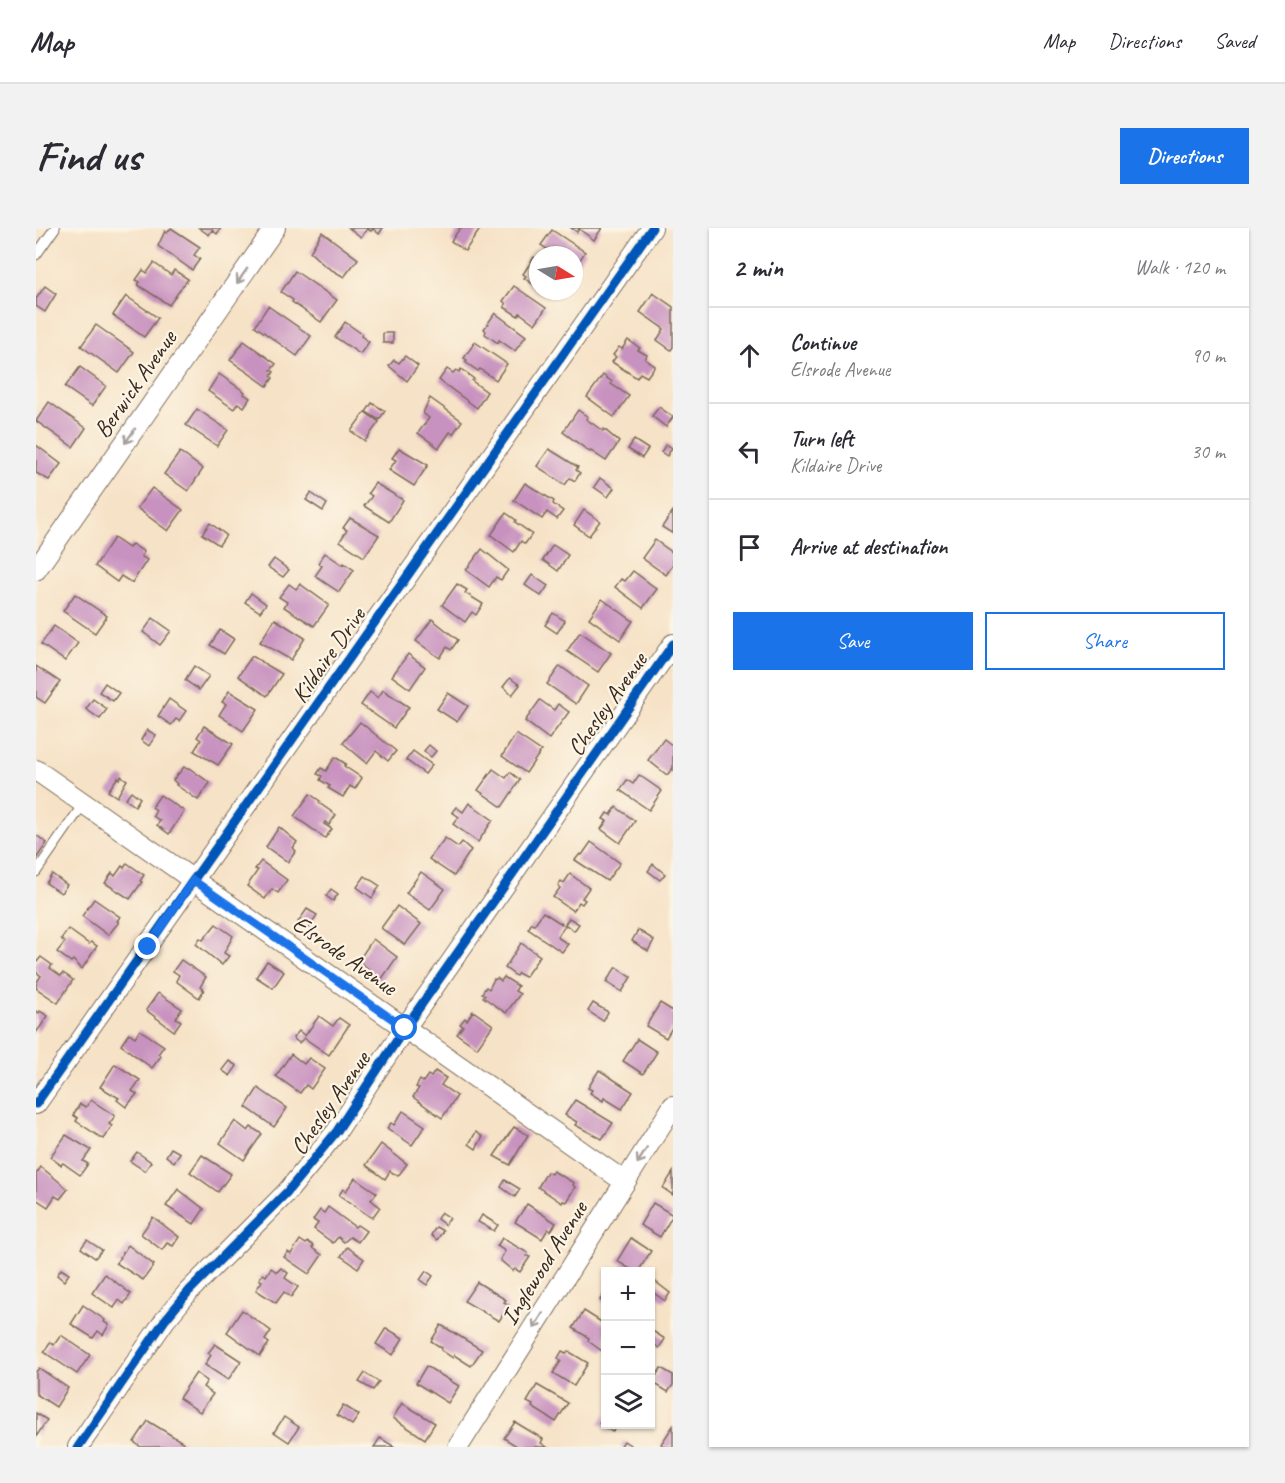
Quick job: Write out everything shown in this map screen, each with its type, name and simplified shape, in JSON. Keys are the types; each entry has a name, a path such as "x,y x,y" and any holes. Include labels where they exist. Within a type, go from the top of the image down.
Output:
{"street":[{"name":"Berwick Avenue","path":"36,570 275,228"},
{"name":"Kildaire Drive","path":"36,1104 652,228"},
{"name":"Chesley Avenue","path":"78,1447 158,1330 189,1291 287,1192 337,1131 405,1028 673,644"},
{"name":"Elsrode Avenue","path":"36,770 625,1182"},
{"name":"Inglewood Avenue","path":"458,1447 673,1106"}],"lane":[{"path":"36,255 55,228"},
{"path":"36,872 84,803"}],"building":[{"path":"171,228 200,247 194,255 200,259 192,270 158,246 165,231 167,233"},
{"path":"199,228 221,228 217,234 212,230 209,235"},
{"path":"349,228 383,228 379,234 373,229 371,231 367,229 361,237"},
{"path":"460,228 481,228 465,251 451,241"},
{"path":"571,228 602,228 594,240 579,229 577,232"},
{"path":"552,230 576,246 542,246 541,245"},
{"path":"322,232 358,259 344,277 325,266 310,252"},
{"path":"154,263 171,275 174,270 188,279 169,305 138,285 140,282 136,280 143,270 147,273"},
{"path":"529,265 529,281 523,274"},
{"path":"295,271 337,300 321,322 281,292"},
{"path":"45,286 56,294 45,312 36,306 36,299"},
{"path":"514,286 529,296 529,300 534,300 546,308 535,324 520,313 518,316 504,307 506,304 503,301"},
{"path":"653,293 673,307 673,347 671,350 657,340 664,329 640,312"},
{"path":"126,296 158,318 144,337 113,315"},
{"path":"268,306 311,336 297,356 255,326"},
{"path":"495,313 526,336 515,351 485,334 484,329"},
{"path":"345,322 369,342 360,354 335,337"},
{"path":"96,325 134,352 119,373 81,346"},
{"path":"383,333 393,333 393,343 383,343"},
{"path":"628,340 640,348 638,350 647,355 645,359 655,366 647,377 640,373 637,378 612,362 616,357 613,355 619,347 622,349"},
{"path":"244,341 276,364 271,370 274,372 271,376 273,378 267,386 230,360"},
{"path":"475,342 507,364 496,380 465,362 467,360 464,358"},
{"path":"405,356 418,366 407,381 389,366 394,360 399,363"},
{"path":"80,367 106,386 92,406 65,387"},
{"path":"447,369 453,373 461,369 487,392 477,408 439,380"},
{"path":"219,374 250,398 244,407 238,403 234,409 208,391"},
{"path":"603,375 612,382 611,384 629,396 614,417 587,397"},
{"path":"430,398 462,421 453,434 450,432 439,448 418,433 429,418 423,413"},
{"path":"49,402 86,428 73,447 36,421"},
{"path":"372,403 385,411 379,420 366,412"},
{"path":"659,407 673,417 666,427 652,416"},
{"path":"197,409 228,430 217,446 186,425"},
{"path":"578,410 588,417 586,419 603,431 604,429 619,442 606,461 563,432"},
{"path":"365,412 379,422 365,441 351,431"},
{"path":"634,440 648,449 642,458 628,449"},
{"path":"666,444 672,448 667,456 661,452"},
{"path":"36,445 61,464 49,480 36,473"},
{"path":"399,448 428,465 414,486 389,470 396,460 392,458"},
{"path":"549,449 578,467 576,470 580,473 575,481 570,478 565,485 537,466"},
{"path":"180,452 203,469 188,491 164,474"},
{"path":"600,478 614,488 608,497 594,487"},
{"path":"375,483 403,500 389,522 364,506 372,496 368,493"},
{"path":"525,483 554,501 553,504 563,511 557,519 547,512 542,519 514,500"},
{"path":"152,488 183,510 168,531 137,508"},
{"path":"311,493 327,504 323,511 306,500"},
{"path":"584,510 600,521 589,536 574,525"},
{"path":"673,511 673,534 662,527"},
{"path":"506,513 532,534 525,544 521,541 514,552 491,535"},
{"path":"350,518 379,535 364,557 340,541 347,530 343,528"},
{"path":"210,523 226,535 219,545 202,534"},
{"path":"114,538 129,548 132,544 144,552 141,556 147,560 132,583 121,576 117,582 95,566"},
{"path":"655,540 673,553 673,565 666,575 642,558"},
{"path":"553,545 568,555 558,571 543,560"},
{"path":"482,549 508,570 501,580 496,577 489,587 466,570"},
{"path":"325,553 354,570 339,592 315,576 322,566 318,563"},
{"path":"274,559 289,570 283,577 268,567"},
{"path":"633,571 657,589 643,608 615,587 621,579 625,581"},
{"path":"532,575 548,586 541,596 525,585"},
{"path":"289,584 296,589 300,584 329,605 314,626 284,607 287,602 279,597"},
{"path":"457,584 467,590 465,593 483,604 476,615 472,612 465,622 442,605"},
{"path":"251,593 266,604 260,612 245,602"},
{"path":"75,594 107,616 95,633 63,611"},
{"path":"602,599 633,621 620,640 589,618"},
{"path":"553,613 565,621 557,633 545,625"},
{"path":"153,618 171,631 160,645 143,632"},
{"path":"275,619 305,638 291,660 260,642"},
{"path":"432,619 458,640 451,650 447,647 440,658 416,641"},
{"path":"54,626 78,643 65,661 41,644"},
{"path":"220,630 234,639 224,654 210,645"},
{"path":"580,632 611,653 598,672 567,651"},
{"path":"408,654 425,667 410,689 392,676"},
{"path":"252,656 282,674 267,696 238,676"},
{"path":"36,666 60,682 45,703 36,697"},
{"path":"194,666 209,676 199,690 185,680"},
{"path":"560,666 588,686 576,704 547,684"},
{"path":"510,678 520,685 512,695 503,687"},
{"path":"105,683 119,693 113,701 99,692"},
{"path":"383,690 409,707 394,728 361,705 370,692 378,698"},
{"path":"229,691 258,709 243,731 219,715 226,704 222,702"},
{"path":"448,693 468,706 457,722 437,709"},
{"path":"93,699 107,709 100,719 86,709"},
{"path":"169,699 186,711 179,721 176,719 171,725 158,716"},
{"path":"540,700 554,710 558,704 569,712 549,739 525,721"},
{"path":"360,722 396,751 388,761 376,751 367,763 343,743"},
{"path":"204,726 233,744 218,765 194,751 201,740 197,737"},
{"path":"147,730 156,735 149,746 141,740"},
{"path":"516,734 541,751 526,773 502,756"},
{"path":"664,739 673,746 673,770 667,775 648,760"},
{"path":"429,745 436,751 431,757 424,751"},
{"path":"413,751 432,765 425,774 406,760"},
{"path":"335,757 362,778 355,789 350,786 343,797 328,788 330,786 320,780 322,776 317,774 321,768 326,771"},
{"path":"184,767 210,783 198,800 176,785 173,780"},
{"path":"493,769 506,778 510,772 520,780 502,807 478,790"},
{"path":"639,775 662,791 649,810 620,790 627,780 633,784"},
{"path":"121,776 127,780 117,797 108,791"},
{"path":"131,791 140,798 135,806 125,799"},
{"path":"310,794 336,815 329,825 325,822 324,824 332,829 325,838 294,816"},
{"path":"160,795 184,811 169,834 157,825 160,821 153,816 156,810 152,807"},
{"path":"469,803 493,820 478,842 453,824 459,817 452,812 456,807 463,812"},
{"path":"616,807 635,821 620,843 601,829 607,821 603,819 607,813 611,815"},
{"path":"279,827 297,842 293,848 296,851 288,862 266,847"},
{"path":"36,835 47,843 36,859"},
{"path":"445,838 458,847 462,842 471,850 454,876 429,859"},
{"path":"591,842 620,863 607,881 575,860 580,854 582,855"},
{"path":"261,861 287,880 278,893 272,889 265,899 247,886"},
{"path":"127,863 144,875 130,899 105,883 112,873 115,876"},
{"path":"653,864 665,874 660,880 648,871"},
{"path":"421,872 445,889 430,910 406,893"},
{"path":"52,874 67,885 61,893 46,883"},
{"path":"570,874 589,888 582,898 585,900 582,904 579,902 573,911 553,897 560,888 558,886 561,881 564,883"},
{"path":"365,876 380,886 372,898 357,887"},
{"path":"331,889 338,894 333,901 326,896"},
{"path":"94,899 120,917 117,921 119,922 108,935 82,916"},
{"path":"397,906 421,924 405,945 381,928"},
{"path":"307,909 317,915 308,929 298,922"},
{"path":"543,912 565,926 557,937 568,944 562,952 528,929 532,923 534,925"},
{"path":"569,918 579,924 574,931 565,924"},
{"path":"216,924 233,936 224,953 229,956 222,965 196,944 200,938 203,940"},
{"path":"68,929 89,944 91,942 97,946 82,969 73,960 71,962 57,952 65,942 61,939"},
{"path":"638,930 654,940 648,951 632,941"},
{"path":"373,939 397,957 379,983 368,975 371,971 358,961"},
{"path":"521,943 540,956 525,977 518,973 516,976 505,968"},
{"path":"41,957 61,976 63,973 73,980 58,1003 36,988 36,983 41,976 36,972 36,963"},
{"path":"181,960 206,977 200,987 204,990 199,998 176,981 179,975 173,971"},
{"path":"267,961 284,972 273,988 256,977"},
{"path":"616,967 631,977 622,992 606,982"},
{"path":"504,977 518,986 515,991 520,994 506,1013 483,997 485,995 482,993 486,987 489,989 494,979 501,981"},
{"path":"158,993 182,1009 176,1018 181,1021 174,1031 146,1010"},
{"path":"593,1003 608,1012 603,1021 588,1011"},
{"path":"660,1003 673,1011 673,1026 666,1038 646,1026"},
{"path":"36,1011 48,1016 36,1033"},
{"path":"473,1011 493,1025 477,1048 457,1034 463,1026 460,1024 465,1018 467,1020"},
{"path":"319,1016 333,1026 339,1018 349,1025 329,1055 304,1038 299,1043 293,1038 299,1031 305,1036"},
{"path":"140,1030 164,1046 158,1054 161,1056 152,1068 121,1045 129,1033 135,1037"},
{"path":"637,1039 657,1052 643,1074 623,1061"},
{"path":"291,1054 304,1064 309,1058 325,1069 311,1089 306,1085 300,1093 276,1076"},
{"path":"229,1061 237,1066 230,1076 222,1070"},
{"path":"115,1064 140,1080 132,1091 137,1094 126,1107 117,1100 119,1098 100,1087"},
{"path":"599,1070 633,1092 622,1109 590,1093 592,1090 588,1088"},
{"path":"435,1071 446,1078 441,1085 457,1096 442,1118 413,1097 419,1088 416,1087 420,1080 423,1082"},
{"path":"258,1088 287,1108 274,1127 246,1107"},
{"path":"91,1100 115,1116 109,1124 112,1126 103,1139 76,1121 78,1118 73,1115 80,1104 86,1107"},
{"path":"575,1100 613,1123 602,1139 575,1125 577,1122 565,1115"},
{"path":"403,1111 425,1126 412,1145 387,1128 391,1123 394,1125"},
{"path":"235,1121 248,1131 251,1127 262,1134 244,1160 220,1143"},
{"path":"514,1127 528,1135 510,1165 494,1156"},
{"path":"476,1132 483,1137 476,1149 469,1144"},
{"path":"66,1135 91,1150 83,1161 88,1164 80,1175 50,1157"},
{"path":"381,1144 407,1164 398,1176 390,1171 385,1179 366,1165"},
{"path":"171,1148 180,1153 174,1162 166,1156"},
{"path":"137,1152 151,1162 145,1171 130,1161"},
{"path":"202,1155 231,1174 218,1192 190,1172"},
{"path":"41,1167 68,1189 60,1199 55,1196 48,1207 36,1199 36,1174"},
{"path":"553,1171 574,1183 575,1187 566,1202 562,1203 538,1187 547,1172 551,1174"},
{"path":"673,1172 673,1195 663,1188"},
{"path":"355,1178 377,1193 371,1200 380,1207 372,1218 339,1195 343,1189 346,1191"},
{"path":"505,1180 520,1189 515,1197 501,1187"},
{"path":"178,1189 204,1209 194,1224 166,1206"},
{"path":"653,1203 673,1215 660,1237 640,1225"},
{"path":"527,1204 556,1223 551,1231 548,1229 542,1239 515,1222"},
{"path":"328,1207 355,1227 357,1225 366,1231 358,1242 350,1237 344,1242 338,1237 333,1243 314,1229 318,1223 313,1220 320,1210 324,1213"},
{"path":"441,1212 450,1218 445,1225 437,1219"},
{"path":"482,1215 498,1225 494,1231 478,1222"},
{"path":"153,1217 179,1237 173,1246 167,1243 162,1250 141,1234"},
{"path":"436,1227 443,1231 437,1240 431,1235"},
{"path":"502,1238 528,1253 527,1256 530,1257 520,1272 515,1269 513,1271 500,1260 505,1251 497,1246"},
{"path":"631,1238 651,1251 641,1267 627,1267 617,1261"},
{"path":"87,1240 102,1250 95,1258 81,1248"},
{"path":"300,1240 314,1246 312,1248 322,1255 309,1274 284,1257 288,1252 291,1254"},
{"path":"128,1245 154,1265 143,1280 116,1263"},
{"path":"347,1247 364,1259 358,1268 341,1256"},
{"path":"271,1268 277,1272 281,1268 288,1273 285,1278 298,1287 291,1297 284,1292 276,1303 256,1290 262,1281 259,1279 263,1274 266,1276"},
{"path":"61,1269 69,1274 64,1281 57,1275"},
{"path":"426,1271 433,1276 427,1285 420,1280"},
{"path":"105,1274 131,1294 124,1304 119,1300 114,1308 92,1293"},
{"path":"655,1281 670,1293 665,1301 655,1294"},
{"path":"477,1282 506,1300 504,1302 509,1305 499,1321 464,1301"},
{"path":"83,1305 109,1325 103,1335 98,1331 93,1338 71,1324"},
{"path":"242,1310 271,1331 265,1340 269,1343 260,1356 227,1332"},
{"path":"584,1311 601,1322 601,1350 588,1341 589,1338 573,1328"},
{"path":"441,1325 482,1350 471,1366 454,1355 453,1358 431,1341"},
{"path":"386,1328 403,1338 393,1355 376,1344"},
{"path":"655,1333 665,1339 659,1348 655,1345"},
{"path":"61,1335 90,1355 77,1374 44,1352 50,1342 54,1345"},
{"path":"215,1344 241,1361 228,1380 205,1365 211,1355 208,1353"},
{"path":"562,1351 566,1353 568,1351 588,1363 574,1386 553,1373 561,1361 558,1358"},
{"path":"426,1366 459,1386 448,1403 416,1383"},
{"path":"39,1368 68,1388 56,1407 36,1394 36,1372"},
{"path":"661,1368 673,1375 673,1385 668,1392 655,1384 655,1377"},
{"path":"196,1373 207,1381 203,1387 213,1394 200,1412 179,1398"},
{"path":"365,1373 379,1382 373,1390 359,1382"},
{"path":"537,1385 568,1403 556,1422 527,1402"},
{"path":"402,1403 435,1423 425,1439 393,1418"},
{"path":"343,1405 359,1415 352,1425 337,1415"},
{"path":"36,1413 47,1420 36,1437"},
{"path":"284,1417 299,1427 289,1442 274,1432"},
{"path":"148,1421 184,1443 181,1447 141,1447 134,1442"},
{"path":"515,1422 543,1439 541,1443 547,1447 518,1447 504,1438"},
{"path":"673,1426 673,1447 665,1447 661,1444"},
{"path":"380,1438 395,1447 374,1447"},
{"path":"624,1441 633,1447 620,1447"}],"cycle path":[{"path":"36,1104 652,228"},
{"path":"78,1447 165,1320 189,1291 287,1192 337,1131 405,1028 673,644"}],"route":[{"path":"148,947 193,880 405,1028"}]}
